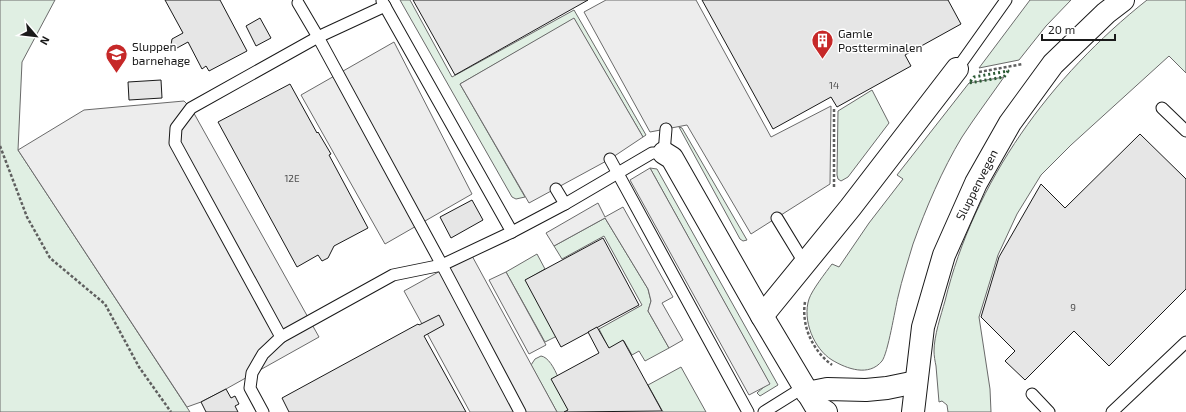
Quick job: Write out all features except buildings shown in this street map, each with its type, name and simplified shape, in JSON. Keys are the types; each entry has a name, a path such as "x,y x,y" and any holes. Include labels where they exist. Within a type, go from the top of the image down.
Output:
{"street":[{"name":"Sluppenvegen","path":"913,412 922,327 944,255 976,183 1010,123 1053,64 1123,0"},
{"path":"762,316 850,208 957,69"},
{"path":"664,153 672,158 805,390 815,405 826,412"},
{"path":"805,390 880,389 916,382"}],"lane":[{"path":"957,69 1006,0"},
{"path":"298,3 442,265 520,412"},
{"path":"281,337 175,143 176,128 191,108 318,37 383,3 512,232"},
{"path":"1162,108 1186,132"},
{"path":"263,412 250,388 252,373 263,354 281,337 393,275 442,265 512,232 564,204 652,152 664,153 666,129"},
{"path":"610,159 748,412"},
{"path":"556,189 564,204"},
{"path":"777,218 805,264"},
{"path":"1112,412 1186,342"},
{"path":"764,412 805,390"},
{"path":"1032,394 1049,412"}],"path":[{"path":"978,72 1023,64"},
{"path":"834,109 834,191 850,208"},
{"path":"0,146 27,217 50,258 106,304 139,367 171,412"},
{"path":"805,299 803,312 807,332 824,359 833,366"}],"green space":[{"path":"0,0 55,0 22,62 18,150 190,412 0,412"},
{"path":"400,0 410,0 452,77 574,10 646,135 643,137 574,19 460,84 525,197 516,199 512,197"},
{"path":"1030,0 1071,0 1046,26 1019,60 979,68"},
{"path":"1147,0 1186,0 1186,73 1169,56 1071,145 1041,175 1017,214 998,255 979,317 990,389 991,412 948,412 947,405 942,401 939,402 934,345 958,257 975,214 996,173 1021,134 1049,97 1079,62 1112,30"},
{"path":"1004,77 962,137 941,176 929,203 913,244 905,270 889,340 882,361 871,369 858,370 844,366 832,360 820,349 808,325 807,307 809,299 819,281 832,264 839,267 869,223 903,179 897,175 969,83"},
{"path":"872,90 889,123 848,177 841,181 838,179 837,175 838,111"},
{"path":"679,127 682,128 747,240 743,241 740,239"},
{"path":"650,168 657,169 778,385 760,396 757,393 769,383"},
{"path":"605,218 648,289 651,301 648,311 669,348 645,361 639,351 632,355 624,341 609,349 599,329 642,305 604,236 562,259 554,246"},
{"path":"537,254 545,269 526,280 557,336 545,342 506,272"},
{"path":"541,356 546,358 551,363 559,379 569,410 565,412 557,412 531,365 535,359"},
{"path":"681,367 706,412 663,412 648,385"}],"shaded area":[{"path":"606,0 696,0 771,137 831,106 830,184 751,234 687,125 650,132 584,12"},
{"path":"574,18 643,137 610,159 529,203 460,84"},
{"path":"394,42 472,194 385,244 301,95"},
{"path":"184,101 191,108 319,337 226,389 201,402 187,407 18,150 84,110"},
{"path":"650,168 770,384 749,395 630,180"},
{"path":"598,203 605,217 623,207 673,297 662,303 683,340 669,348 648,311 651,301 648,289 605,218 554,246 546,233"},
{"path":"471,254 557,412 470,412 404,291"},
{"path":"506,272 546,345 529,354 489,280"}],"hedge":[{"path":"1008,71 1004,77 969,83 974,77 1008,71"}],"place":[{"name":"Gamle Postterminalen","path":"822,60"},
{"name":"Sluppen barnehage","path":"116,74"}]}
